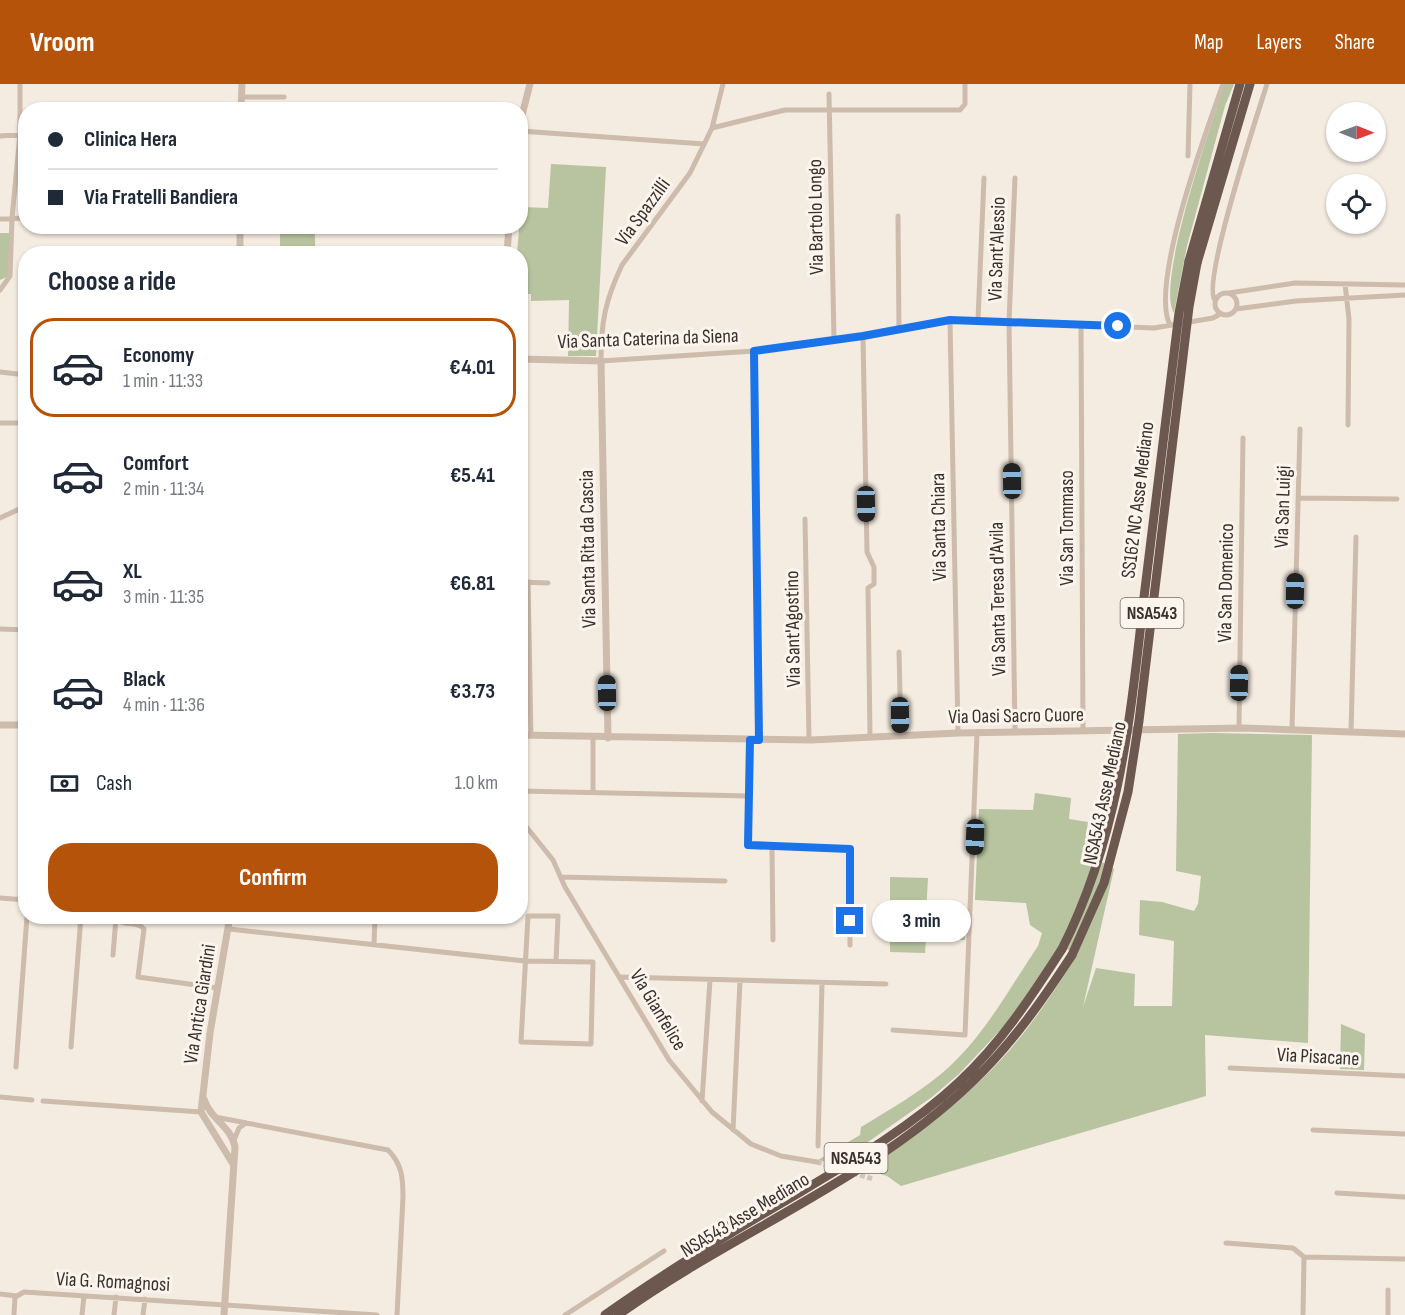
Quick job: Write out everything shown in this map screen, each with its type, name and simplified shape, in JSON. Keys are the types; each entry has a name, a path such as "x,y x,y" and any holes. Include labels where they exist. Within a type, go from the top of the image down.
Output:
{"highway":[{"name":"NSA543 Asse Mediano","path":"618,1315 914,1131 970,1085 993,1062 1035,1012 1072,955 1104,883 1128,792 1139,721 1193,262 1240,84"},
{"name":"SS162 NC Asse Mediano","path":"1062,949 1094,878 1117,795 1130,717 1179,313 1250,84"},
{"name":"NSA543 Asse Mediano","path":"605,1315 697,1255 883,1141 958,1083 1005,1032 1062,949"},
{"path":"784,1190 812,1185"},
{"path":"697,1255 730,1225"}],"street":[{"path":"20,84 21,102"},
{"path":"242,84 242,102"},
{"path":"525,102 530,84"},
{"name":"Via Spazzilli","path":"601,361 603,314 618,273 690,172 712,128 723,84"},
{"path":"712,128 785,110 960,110 965,104 965,84"},
{"path":"1188,156 1190,84"},
{"path":"1170,325 1165,311 1170,259 1223,84"},
{"path":"1205,319 1214,308 1215,300 1212,292 1217,255 1267,84"},
{"name":"Via Bartolo Longo","path":"829,94 834,340"},
{"path":"242,97 284,97"},
{"path":"528,132 704,144"},
{"path":"0,136 18,134"},
{"path":"0,290 10,276 12,218 18,172"},
{"path":"978,320 984,178"},
{"name":"Via Sant'Alessio","path":"1009,322 1015,178"},
{"path":"898,216 898,330"},
{"path":"0,219 18,218"},
{"path":"1215,300 1221,294 1281,284 1405,285"},
{"path":"1345,284 1345,297 1350,319 1348,425"},
{"path":"1229,293 1238,300 1236,309"},
{"path":"1214,308 1220,314 1230,314 1236,309 1345,297 1405,295"},
{"name":"Via Santa Caterina da Siena","path":"528,358 601,361 754,351 863,336 950,320 1154,328 1220,314"},
{"name":"Via Santa Chiara","path":"950,320 957,733"},
{"name":"Via Santa Teresa d'Avila","path":"1009,322 1015,732"},
{"name":"Via San Tommaso","path":"1082,325 1083,730"},
{"path":"863,336 867,552 874,567 874,584 868,588 870,737"},
{"path":"754,351 759,740"},
{"name":"Via Santa Rita da Cascia","path":"601,361 608,738"},
{"path":"0,372 18,374"},
{"path":"0,423 18,423"},
{"name":"Via San Luigi","path":"1292,730 1300,429"},
{"name":"Via San Domenico","path":"1239,728 1243,438"},
{"path":"1298,498 1396,499"},
{"path":"0,518 18,510"},
{"name":"Via Sant'Agostino","path":"805,519 809,740"},
{"path":"1351,732 1356,537"},
{"path":"531,736 528,582 548,583"},
{"path":"0,629 18,630"},
{"path":"899,652 901,736"},
{"path":"0,725 18,725"},
{"name":"Via Oasi Sacro Cuore","path":"528,736 809,740 957,733 1239,728 1405,734"},
{"path":"893,1030 965,1035 977,733"},
{"path":"593,737 593,792"},
{"path":"750,740 748,845 850,849 850,945"},
{"path":"528,791 749,796"},
{"name":"Via Gianfelice","path":"528,829 554,861 561,878 669,1060 702,1101 751,1144 766,1151 817,1162"},
{"path":"772,846 772,940"},
{"path":"561,878 725,881"},
{"path":"0,898 18,899"},
{"path":"528,916 558,916 556,961"},
{"path":"16,1067 26,924"},
{"path":"71,1047 80,924"},
{"path":"113,955 116,924"},
{"path":"130,924 139,925 144,929 138,977 218,988"},
{"name":"Via Antica Giardini","path":"202,1114 218,988 229,924"},
{"path":"374,944 375,924"},
{"path":"229,929 525,961 593,962 591,1044 521,1042 525,961 527,924"},
{"path":"621,978 886,984"},
{"path":"702,1101 710,980"},
{"path":"733,1130 741,981"},
{"path":"818,1146 822,983"},
{"name":"Via Pisacane","path":"1230,1068 1405,1076"},
{"path":"0,1097 32,1100"},
{"path":"203,1097 214,1116 234,1140"},
{"path":"43,1101 202,1114 388,1150 398,1160 403,1177 404,1197 397,1315"},
{"path":"202,1114 233,1164"},
{"path":"212,1129 220,1122"},
{"path":"224,1315 234,1140 239,1128 246,1123"},
{"path":"1313,1130 1405,1134"},
{"path":"222,1144 234,1140"},
{"path":"1337,1194 1405,1197"},
{"path":"1226,1243 1293,1248 1304,1257 1405,1259"},
{"path":"565,1315 664,1251"},
{"path":"1302,1315 1304,1257"},
{"path":"1388,1290 1388,1315"},
{"name":"Via G. Romagnosi","path":"0,1294 15,1296 24,1292 377,1315"},
{"path":"14,1315 15,1296"},
{"path":"82,1315 84,1296"},
{"path":"114,1315 116,1298"},
{"path":"143,1315 145,1299"}],"green space":[{"path":"1225,84 1234,84 1225,106 1187,246 1174,313 1170,297 1178,238 1198,166"},
{"path":"551,164 606,167 596,356 568,356 569,300 531,301 531,294 528,294 528,246 518,246 519,234 528,234 528,207 548,208"},
{"path":"0,233 9,233 9,276 0,280"},
{"path":"280,234 315,234 315,246 280,246"},
{"path":"1178,734 1312,735 1308,1043 1205,1035 1206,1096 901,1186 887,1176 865,1169 954,1103 1009,1051 1045,1005 1077,955 1060,945 1007,1023 959,1074 932,1097 858,1149 832,1163 818,1160 860,1135 861,1127 902,1102 956,1061 982,1030 1038,946 1042,933 1030,925 1026,903 975,900 979,809 1033,810 1035,793 1071,798 1069,819 1088,822 1086,840 1089,852 1114,869 1083,1007 1096,968 1135,974 1134,1006 1172,1006 1174,941 1139,935 1140,900 1162,902 1194,911 1198,904 1201,876 1176,871"},
{"path":"890,877 928,878 926,916 966,917 965,940 926,938 925,953 890,952"},
{"path":"1341,1024 1365,1034 1364,1070 1340,1069"}],"tunnel":[{"path":"817,1162 873,1179"}],"route":[{"path":"850,921 850,849 748,845 750,740 759,740 754,351 863,336 950,320 1118,326"}]}
